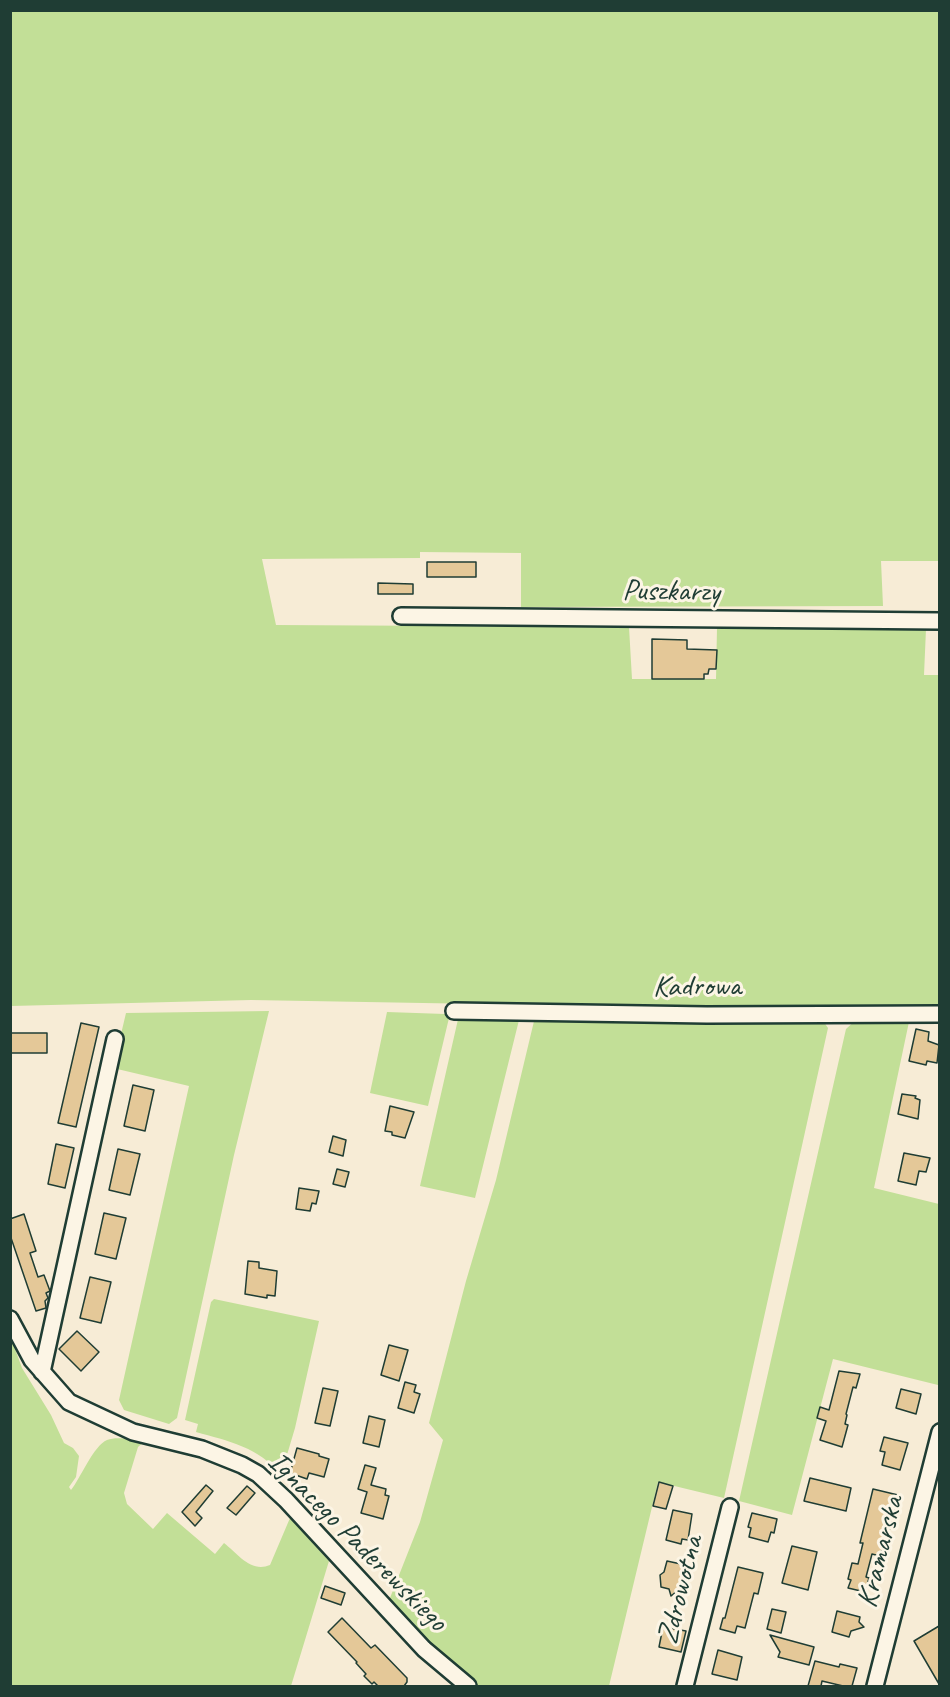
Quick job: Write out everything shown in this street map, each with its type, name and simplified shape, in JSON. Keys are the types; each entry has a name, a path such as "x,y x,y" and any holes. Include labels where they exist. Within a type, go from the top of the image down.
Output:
{"street":[{"name":"Puszkarzy","path":"401,616 939,621"},
{"name":"Kadrowa","path":"454,1011 707,1015 939,1014"},
{"path":"42,1371 115,1040"},
{"name":"Ignacego Paderewskiego","path":"10,1320 26,1352 62,1395 76,1406 133,1432 202,1449 258,1474 282,1496 424,1649 468,1686"},
{"name":"Kramarska","path":"875,1686 939,1431"},
{"name":"Zdrowotna","path":"685,1686 730,1508"}],"green space":[{"path":"10,11 939,11 939,561 881,561 883,606 521,607 521,553 420,552 420,558 262,559 276,625 629,627 632,679 716,679 717,628 926,629 924,675 940,675 939,1012 251,1000 11,1006"},
{"path":"269,1011 234,1155 177,1418 169,1424 124,1410 119,1400 189,1086 113,1068 126,1013"},
{"path":"387,1012 445,1014 449,1018 428,1106 370,1093"},
{"path":"459,1015 520,1016 475,1198 420,1186"},
{"path":"535,1017 821,1018 828,1028 724,1498 658,1482 609,1686 475,1686 420,1635 413,1622 388,1603 420,1522 443,1440 429,1423 466,1281 496,1180"},
{"path":"910,1017 874,1188 939,1204 938,1385 833,1359 792,1515 739,1501 846,1029 858,1018"},
{"path":"214,1299 319,1321 295,1428 281,1475 253,1451 196,1432 198,1424 185,1420 211,1302"},
{"path":"10,1335 22,1368 51,1415 64,1443 73,1448 79,1456 76,1477 69,1487 71,1490 102,1443 116,1438 145,1441 138,1447 124,1493 127,1504 153,1529 167,1513 215,1554 224,1543 245,1561 263,1567 270,1565 290,1518 329,1561 291,1686 11,1686"}],"building":[{"path":"427,562 476,562 476,577 427,577"},
{"path":"378,583 413,584 413,594 378,594"},
{"path":"652,639 687,640 687,649 717,650 716,669 709,669 708,674 704,674 704,679 652,679"},
{"path":"81,1023 99,1027 76,1127 58,1123"},
{"path":"916,1029 929,1032 928,1041 939,1045 937,1063 927,1061 926,1065 909,1061"},
{"path":"10,1033 47,1033 47,1053 10,1053"},
{"path":"133,1085 154,1090 145,1131 124,1126"},
{"path":"902,1094 916,1096 915,1098 920,1100 918,1119 898,1114"},
{"path":"390,1106 414,1112 405,1138 385,1131"},
{"path":"333,1136 346,1140 343,1156 329,1152"},
{"path":"56,1144 74,1148 65,1188 48,1184"},
{"path":"118,1149 140,1154 130,1195 109,1190"},
{"path":"904,1153 930,1158 926,1172 919,1171 916,1185 898,1181"},
{"path":"337,1169 349,1172 345,1187 333,1184"},
{"path":"299,1188 319,1191 316,1204 312,1203 310,1211 296,1209"},
{"path":"104,1213 126,1218 116,1259 95,1254"},
{"path":"24,1214 36,1251 30,1253 38,1277 44,1275 50,1291 46,1293 48,1298 45,1301 46,1308 36,1311 10,1235 10,1219"},
{"path":"248,1261 259,1262 259,1268 277,1271 275,1296 267,1295 267,1298 245,1294"},
{"path":"90,1277 111,1282 101,1323 80,1318"},
{"path":"77,1331 99,1352 81,1371 59,1349"},
{"path":"389,1345 408,1350 399,1381 381,1375"},
{"path":"839,1371 860,1374 856,1388 853,1387 846,1414 845,1424 848,1425 842,1447 820,1440 826,1421 817,1418 820,1407 829,1410"},
{"path":"405,1382 416,1385 414,1392 420,1394 414,1413 398,1408"},
{"path":"323,1388 338,1391 330,1426 315,1423"},
{"path":"901,1389 921,1394 916,1414 896,1408"},
{"path":"369,1416 385,1420 379,1447 363,1443"},
{"path":"884,1437 908,1443 900,1470 882,1465 885,1452 880,1451"},
{"path":"297,1448 329,1459 324,1477 309,1473 307,1479 290,1473"},
{"path":"365,1465 376,1468 371,1485 386,1489 385,1495 389,1496 383,1519 361,1513 367,1492 358,1489"},
{"path":"810,1478 851,1488 846,1511 804,1501"},
{"path":"659,1482 673,1486 666,1509 653,1506"},
{"path":"206,1485 213,1491 196,1512 202,1518 195,1526 182,1512"},
{"path":"247,1486 255,1493 236,1515 227,1508"},
{"path":"873,1489 898,1495 886,1543 884,1542 880,1556 872,1554 865,1592 848,1588 851,1580 848,1579 852,1563 858,1564 863,1543 860,1543"},
{"path":"673,1510 692,1514 688,1540 682,1539 681,1544 666,1540"},
{"path":"752,1513 777,1519 774,1533 771,1532 768,1542 749,1537 751,1528 748,1527"},
{"path":"792,1546 817,1552 808,1590 782,1583"},
{"path":"667,1561 690,1566 684,1592 677,1591 671,1596 669,1589 661,1587 660,1575 664,1572"},
{"path":"738,1567 763,1573 758,1594 754,1593 745,1628 737,1626 735,1633 720,1629"},
{"path":"325,1586 345,1593 341,1605 321,1598"},
{"path":"772,1609 786,1612 781,1633 767,1629"},
{"path":"837,1611 860,1617 859,1622 864,1627 851,1631 849,1637 832,1632"},
{"path":"342,1618 371,1648 375,1645 407,1678 404,1686 378,1686 374,1682 372,1684 364,1676 366,1674 357,1662 328,1632"},
{"path":"939,1626 939,1684 914,1641"},
{"path":"663,1627 686,1631 681,1652 659,1647"},
{"path":"770,1635 814,1647 809,1665 778,1657 780,1652"},
{"path":"718,1650 742,1657 737,1680 712,1674"},
{"path":"815,1661 839,1667 840,1664 857,1668 852,1686 822,1681 821,1686 808,1686"}]}
